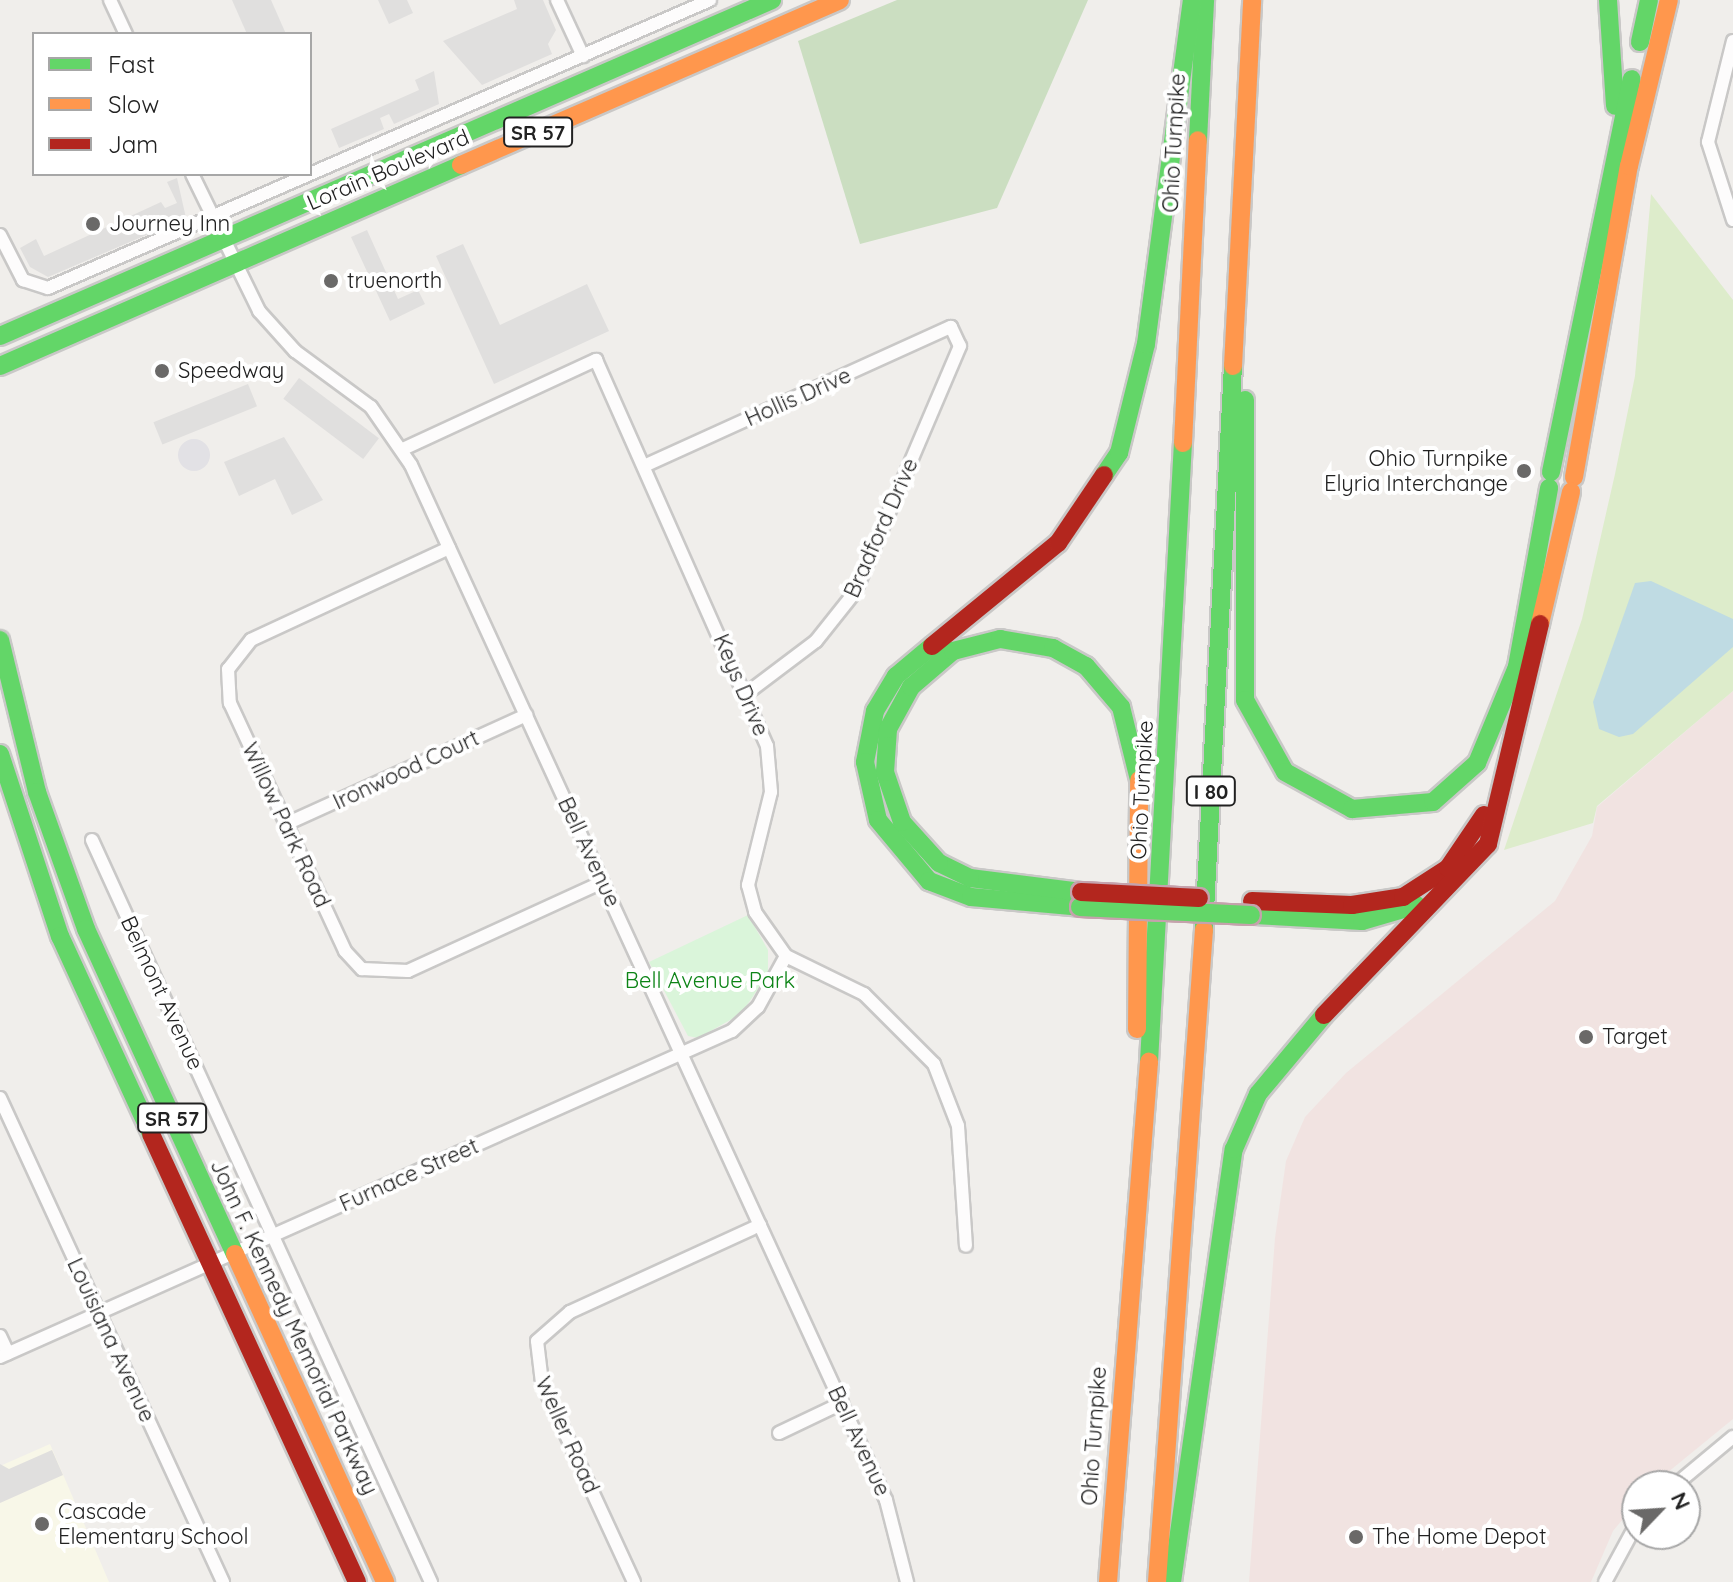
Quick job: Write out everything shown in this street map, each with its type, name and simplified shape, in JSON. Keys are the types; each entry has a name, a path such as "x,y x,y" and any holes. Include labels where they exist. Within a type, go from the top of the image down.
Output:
{"highway":[{"name":"Lorain Boulevard","path":"0,336 772,0"},
{"name":"Lorain Boulevard","path":"0,366 234,261 840,0"},
{"path":"1192,0 1146,344 1119,453 1058,543 896,676 875,711 865,762 878,820 929,881 971,897 1252,908 1362,921 1444,893"},
{"name":"Ohio Turnpike","path":"1108,1582 1136,1159 1158,943 1205,0"},
{"name":"I 80","path":"1157,1582 1202,968 1252,0"},
{"path":"1606,196 1617,86 1608,0"},
{"path":"1252,908 1381,903 1448,868 1473,839 1489,804 1606,196 1649,0"},
{"path":"1172,1582 1224,1192 1244,1124 1289,1049 1480,858 1498,819 1572,484 1658,24 1658,0"},
{"path":"1658,24 1669,0"},
{"path":"1245,141 1242,678 1260,739 1285,772 1333,803 1370,811 1433,802 1477,763 1517,667"},
{"path":"0,320 37,320"},
{"name":"SR 57","path":"0,375 29,352"},
{"path":"1081,899 970,878 939,863 902,822 887,781 888,729 911,687 953,651 1000,639 1053,648 1098,678 1129,724 1139,762 1136,1159"},
{"name":"John F. Kennedy Memorial Parkway","path":"0,640 58,858 385,1582"},
{"name":"SR 57","path":"0,754 60,936 357,1582"}],"street":[{"path":"110,0 125,32"},
{"path":"557,0 583,56"},
{"name":"Lorain Boulevard","path":"312,174 710,0"},
{"path":"1733,41 1708,142 1733,220"},
{"name":"Bell Avenue","path":"193,176 223,240 270,325 358,395 403,449 895,1522 907,1582"},
{"name":"Lorain Boulevard","path":"0,235 17,272 30,286 48,288 306,176"},
{"name":"Hollis Drive","path":"644,466 951,327"},
{"name":"Bradford Drive","path":"746,694 816,641 855,592 960,346 951,327"},
{"name":"Keys Drive","path":"403,449 596,360 746,694 771,769 748,885 755,912 786,956 881,1006 934,1064 958,1126 966,1246"},
{"name":"Willow Park Road","path":"449,548 251,640 233,657 227,694 286,824 345,951 374,974 408,971 602,882"},
{"name":"Ironwood Court","path":"286,824 526,715"},
{"name":"Belmont Avenue","path":"92,840 431,1582"},
{"name":"Furnace Street","path":"4,1355 681,1053 747,1020 786,956"},
{"name":"Louisiana Avenue","path":"0,1098 223,1582"},
{"name":"Weller Road","path":"634,1582 542,1383 537,1341 570,1312 760,1225"},
{"path":"0,1336 4,1355"},
{"path":"779,1433 842,1403"},
{"path":"1693,1470 1733,1437"},
{"path":"1605,1582 1622,1550"}],"shaded area":[{"path":"232,0 271,0 285,32 246,32"},
{"path":"378,0 407,0 413,13 389,24"},
{"path":"514,0 543,0 556,30 548,44 552,54 482,85 443,41 517,9"},
{"path":"434,71 439,104 394,124 389,114 380,118 384,129 339,148 331,129 419,90 415,80"},
{"path":"177,178 186,218 48,277 30,267 20,248 36,239 44,256 161,202 165,208 177,203 167,182"},
{"path":"367,230 398,299 418,290 425,304 390,321 351,237"},
{"path":"463,244 500,325 587,284 609,331 494,384 436,256"},
{"path":"299,378 379,438 363,459 283,399"},
{"path":"248,384 257,406 162,444 153,422"},
{"path":"284,437 323,500 292,515 275,479 239,496 224,462"},
{"path":"194,439 205,444 210,455 205,466 194,471 183,466 178,455 183,444"},
{"path":"1733,691 1733,1419 1671,1470 1621,1470 1621,1521 1613,1531 1591,1582 1249,1582 1275,1238 1286,1161 1305,1117 1346,1073 1555,901 1592,836 1597,807"},
{"name":"Cascade Elementary School","path":"50,1444 109,1582 0,1582 0,1466"},
{"path":"52,1450 63,1475 0,1503 0,1464 9,1469"}],"green space":[{"path":"897,0 1088,0 997,208 860,244 798,41"},
{"path":"1651,194 1733,300 1733,691 1597,806 1593,823 1504,850 1582,619 1615,474 1635,376"},
{"name":"Bell Avenue Park","path":"748,915 768,950 768,974 741,1014 698,1038 688,1036 649,962"}],"water":[{"path":"1651,581 1733,619 1733,647 1633,734 1619,737 1599,729 1593,702 1635,583"}],"traffic: fast":[{"path":"0,336 772,0"},
{"path":"1104,475 1119,453 1146,344 1192,0"},
{"path":"1198,140 1205,0"},
{"path":"1608,0 1615,106"},
{"path":"1640,42 1649,0"},
{"path":"1551,472 1632,79"},
{"path":"0,366 461,165"},
{"path":"1204,930 1233,366"},
{"path":"1245,400 1245,700 1285,772 1352,809 1433,802 1477,763 1517,667"},
{"path":"1149,1062 1183,443"},
{"path":"1516,672 1549,488"},
{"path":"1081,892 970,878 939,863 902,822 885,772 888,729 911,687 953,651 1000,639 1053,648 1086,666 1121,707 1139,780"},
{"path":"0,640 37,792 86,929 235,1254"},
{"path":"932,646 896,676 875,711 865,762 878,820 929,881 971,897 1080,907"},
{"path":"0,754 60,936 151,1134"},
{"path":"1255,915 1362,921 1417,905"},
{"path":"1080,907 1251,915"},
{"path":"1172,1582 1234,1149 1258,1094 1324,1015"}],"traffic: slow":[{"path":"461,165 840,0"},
{"path":"1233,366 1252,0"},
{"path":"1574,477 1629,166 1669,0"},
{"path":"1183,443 1198,140"},
{"path":"1540,624 1571,492"},
{"path":"1137,1029 1139,780"},
{"path":"1157,1582 1204,930"},
{"path":"1108,1582 1149,1062"},
{"path":"235,1254 385,1582"}],"traffic: jam":[{"path":"932,646 1058,543 1104,475"},
{"path":"1324,1015 1488,844 1540,624"},
{"path":"1252,901 1352,905 1403,897 1448,868 1484,815"},
{"path":"1081,892 1199,898"},
{"path":"151,1134 357,1582"}],"place":[{"name":"Journey Inn","path":"93,224"},
{"name":"truenorth","path":"331,281"},
{"name":"Speedway","path":"162,371"},
{"name":"Ohio Turnpike Elyria Interchange","path":"1524,471"},
{"name":"Target","path":"1586,1037"},
{"name":"Cascade Elementary School","path":"42,1524"},
{"name":"The Home Depot","path":"1356,1537"}]}
